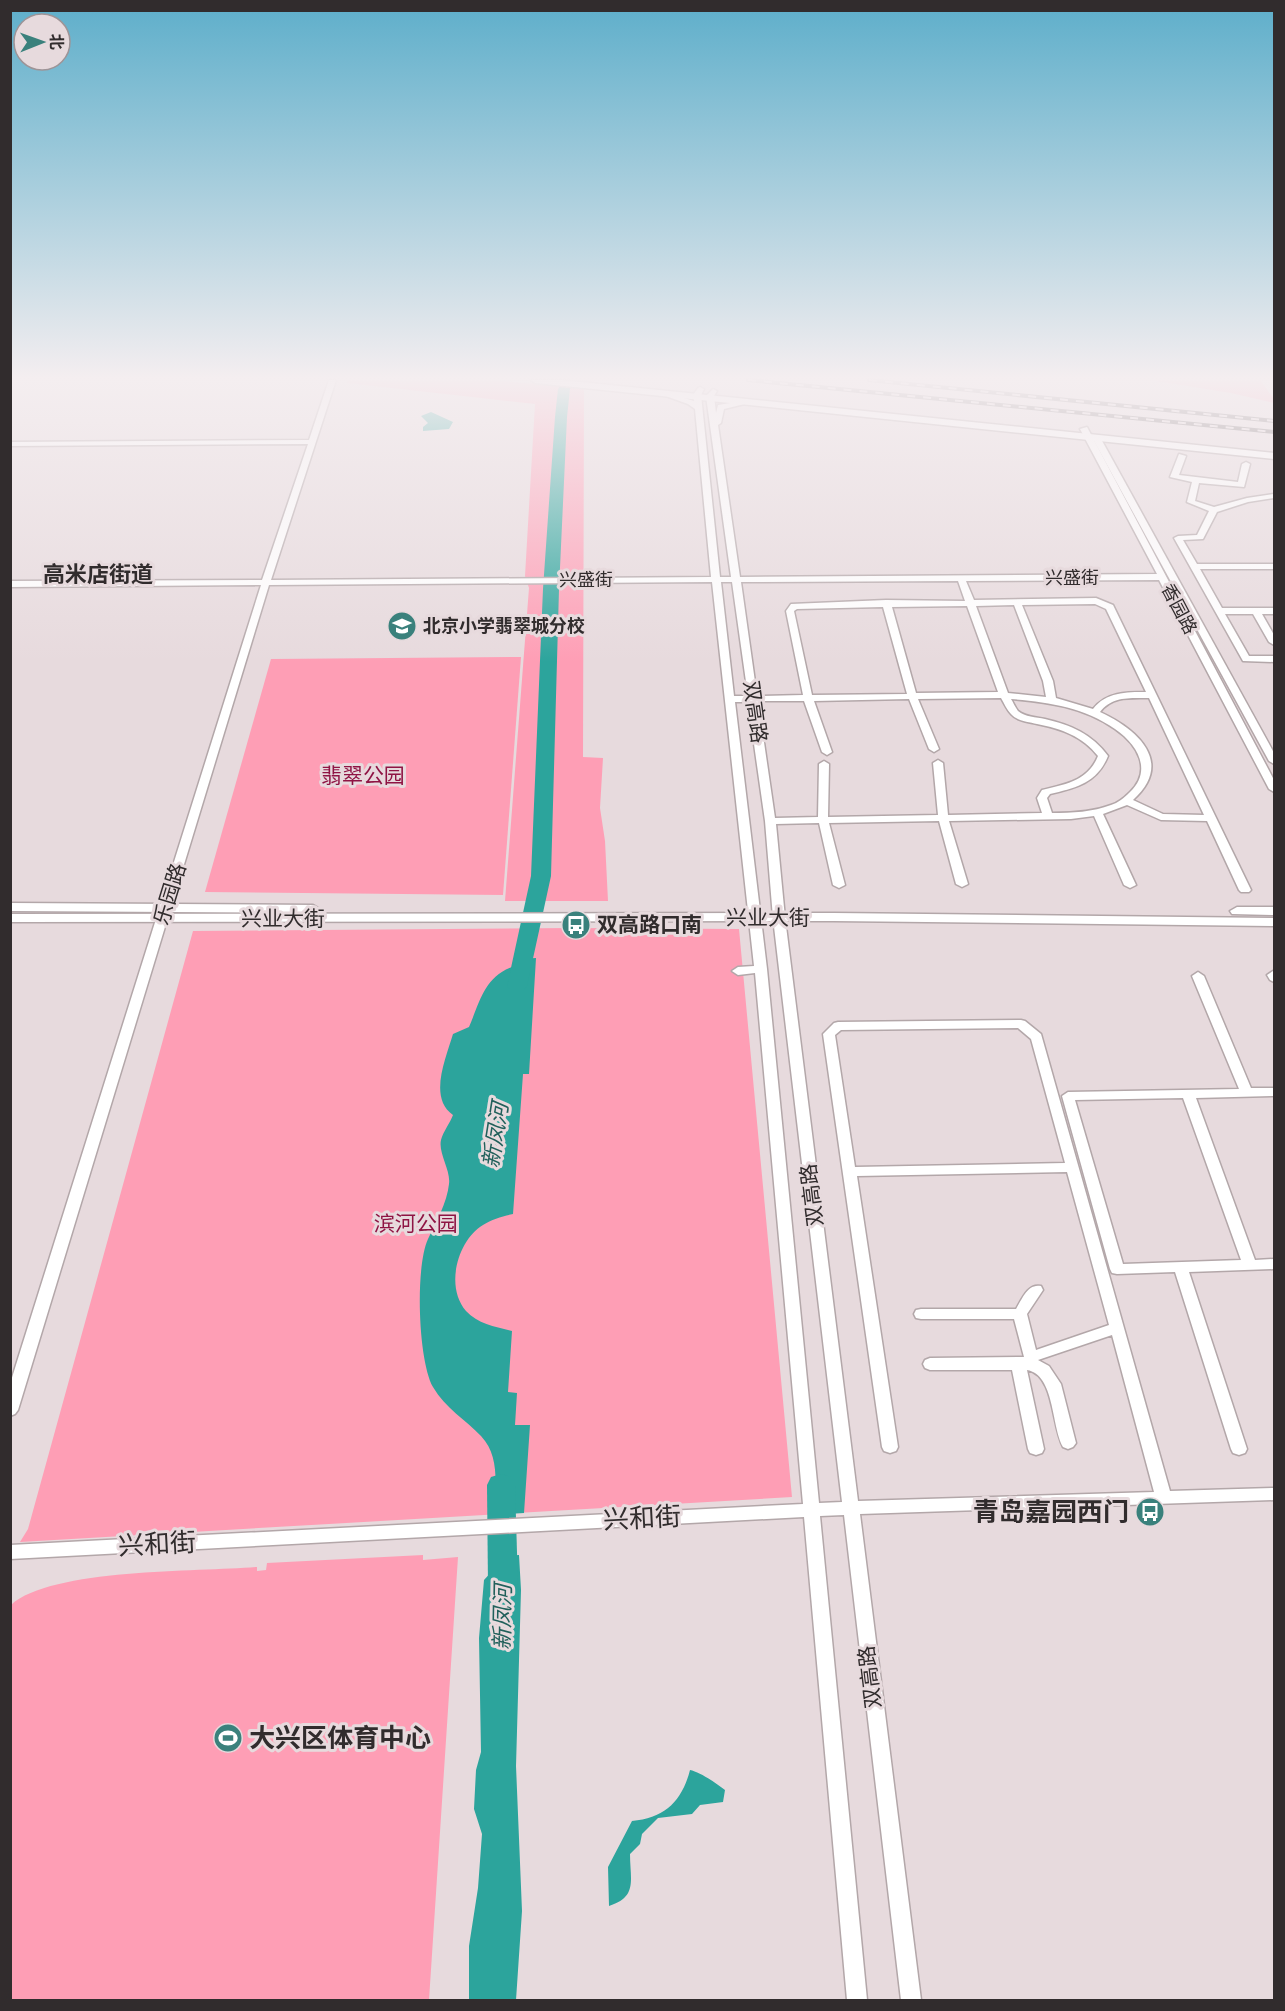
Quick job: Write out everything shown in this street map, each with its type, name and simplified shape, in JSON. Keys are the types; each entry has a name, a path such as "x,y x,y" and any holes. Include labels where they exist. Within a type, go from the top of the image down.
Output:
{"main road":[{"name":"兴业大街","path":"10,907 164,913"},
{"name":"兴业大街","path":"10,918 164,913 779,914 1275,911"},
{"name":"兴业大街","path":"779,914 1275,922"}],"street":[{"name":"乐园路","path":"10,1410 266,582 302,474"},
{"name":"双高路","path":"705,474 755,914 856,2001"},
{"name":"双高路","path":"721,474 770,821 779,914 911,2001"},
{"name":"香园路","path":"1110,474 1162,577 1275,789"},
{"name":"香园路","path":"1118,474 1275,761"},
{"path":"1175,474 1174,477 1241,485 1244,474"},
{"path":"1196,480 1191,502 1214,510 1247,500 1275,496"},
{"path":"1214,510 1200,537 1178,538 1246,659 1275,659"},
{"path":"1194,567 1275,566"},
{"name":"兴盛街","path":"10,584 1162,577"},
{"path":"962,578 1004,694 1014,712 1021,717 1078,732 1095,743 1103,756 1100,769 1088,779 1046,792 1042,798 1048,816"},
{"path":"1017,602 1048,681 1051,700"},
{"path":"886,603 912,696 934,749"},
{"path":"827,752 808,698 790,611 794,606 886,603 1105,603 1110,607 1245,890"},
{"path":"1219,611 1275,611"},
{"path":"1257,611 1275,642"},
{"path":"730,699 1004,694 1051,700 1095,713 1119,726 1145,753 1149,766 1147,778 1126,801 1118,806 1097,812 1048,816 770,821"},
{"path":"1095,713 1102,701 1112,697 1152,695"},
{"path":"938,763 943,818 962,884"},
{"path":"824,764 824,820 839,885"},
{"path":"1126,801 1161,817 1211,818"},
{"path":"1097,812 1130,885"},
{"path":"738,971 760,969"},
{"path":"1198,976 1247,1093"},
{"path":"890,1447 829,1034 838,1026 1021,1024 1037,1037 1164,1498"},
{"path":"1273,1096 1247,1093 1068,1096 1117,1269 1250,1265 1274,1267"},
{"path":"1188,1094 1250,1265"},
{"path":"850,1172 1073,1167"},
{"path":"1180,1267 1239,1449"},
{"path":"1036,1290 1020,1314 1036,1449"},
{"path":"921,1314 1020,1314"},
{"path":"930,1364 1026,1361 1117,1328"},
{"path":"1026,1361 1044,1370 1053,1384 1068,1443"},
{"name":"兴和街","path":"10,1552 850,1508 1275,1494"}],"green space":[{"path":"531,474 584,474 583,757 603,758 600,808 605,841 608,901 505,901 529,588 525,576"},
{"name":"翡翠公园","path":"521,657 503,895 205,892 271,659"},
{"name":"滨河公园","path":"739,929 792,1497 20,1542 28,1529 193,931"},
{"name":"大兴区体育中心","path":"423,1555 423,1560 458,1557 429,2000 11,2000 11,1605 31,1593 59,1584 92,1578 164,1571 257,1567 257,1571 266,1570 267,1563"}],"water":[{"path":"536,958 529,1074 523,1074 513,1214 490,1221 474,1232 461,1253 455,1277 456,1290 466,1311 482,1322 512,1331 508,1392 517,1393 515,1425 530,1425 524,1513 494,1515 496,1484 492,1454 481,1436 443,1401 433,1387 428,1374 421,1336 421,1270 428,1239 444,1205 449,1184 441,1145 442,1137 453,1115 441,1099 440,1088 443,1066 453,1034 469,1027 481,997 491,981 507,969 518,965 519,959"},
{"path":"519,1555 521,1590 516,1766 522,1911 516,2000 469,2000 469,1946 478,1888 482,1834 474,1809 476,1770 481,1752 479,1638 484,1580 506,1556"},
{"path":"690,1770 703,1775 725,1790 723,1802 700,1805 692,1814 658,1818 642,1834 640,1844 630,1854 631,1880 625,1898 609,1906 608,1867 632,1821 654,1816 670,1806 682,1791"}],"waterway":[{"name":"新凤河","path":"517,986 541,876 551,589 558,474"},
{"name":"新凤河","path":"501,1485 503,1586"}],"place":[{"name":"北京小学翡翠城分校","path":"402,626"},
{"name":"双高路口南","path":"576,925"},
{"name":"青岛嘉园西门","path":"1150,1512"},
{"name":"大兴区体育中心","path":"228,1738"}],"district":[{"name":"高米店街道","path":"98,574"}]}
